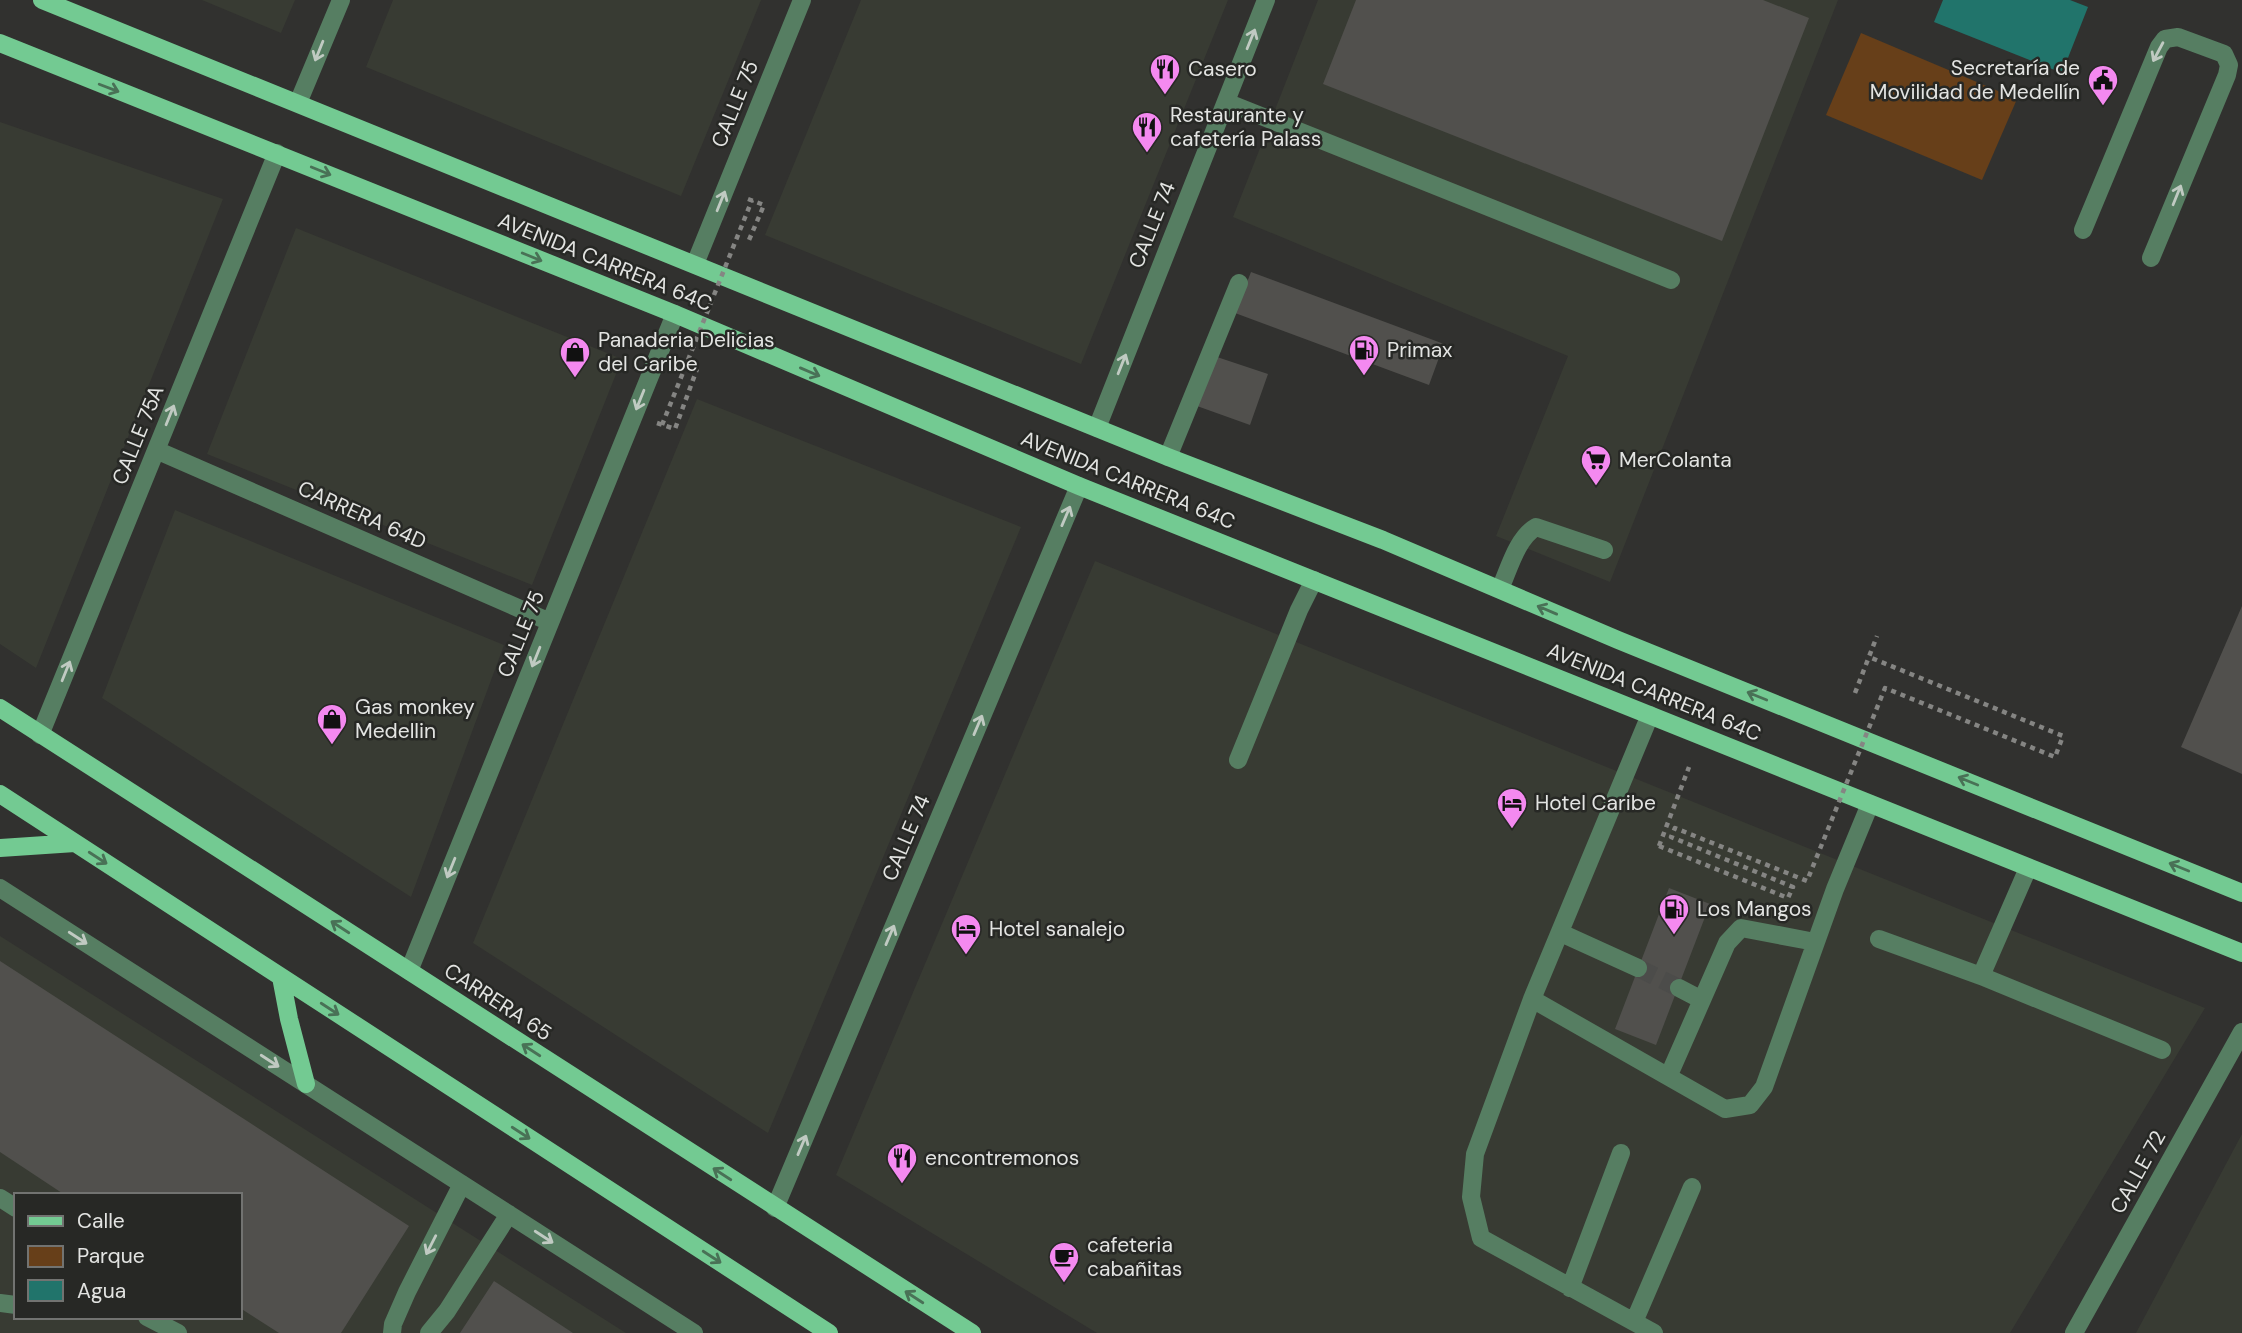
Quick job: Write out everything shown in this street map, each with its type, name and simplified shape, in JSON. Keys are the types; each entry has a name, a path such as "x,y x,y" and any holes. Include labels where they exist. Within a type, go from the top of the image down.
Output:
{"main road":[{"name":"AVENIDA CARRERA 64C","path":"43,0 1168,457 1383,540 1618,640 2242,893"},
{"name":"AVENIDA CARRERA 64C","path":"0,43 675,314 1079,486 2242,954"},
{"name":"CARRERA 65","path":"0,708 972,1333"},
{"path":"0,794 829,1333"},
{"path":"0,848 75,843"},
{"path":"281,977 306,1084"}],"street":[{"path":"60,0 84,16"},
{"path":"298,103 341,0"},
{"name":"CALLE 75","path":"695,264 802,0"},
{"name":"CALLE 74","path":"1097,428 1266,0"},
{"path":"2083,230 2159,47 2165,40 2178,37 2224,54 2229,65 2227,75 2151,258"},
{"path":"0,52 46,63"},
{"path":"1226,102 1671,280"},
{"name":"CALLE 75A","path":"40,735 277,153"},
{"path":"1168,457 1239,283"},
{"name":"CALLE 75","path":"409,971 675,314"},
{"name":"CARRERA 64D","path":"156,450 550,622"},
{"name":"CALLE 74","path":"775,1208 1079,486"},
{"path":"1500,589 1528,531 1536,527 1604,550"},
{"path":"1238,760 1299,610 1314,580"},
{"path":"1650,715 1532,999 1475,1154 1471,1197 1481,1238 1654,1333"},
{"path":"1532,999 1726,1109 1750,1105 1763,1087 1815,942 1870,804"},
{"path":"1981,976 2028,867"},
{"path":"0,888 694,1333"},
{"path":"1669,1075 1727,943 1741,928 1815,942"},
{"path":"1561,933 1638,968"},
{"path":"1879,939 1981,976 2162,1050"},
{"path":"1679,988 1702,1000"},
{"name":"CALLE 72","path":"2074,1333 2242,1032"},
{"path":"1570,1288 1621,1153"},
{"path":"392,1333 393,1324 407,1292 463,1184"},
{"path":"1634,1322 1692,1186"},
{"path":"429,1333 447,1311 509,1214"},
{"path":"151,1319 178,1333"}],"path":[{"path":"662,425 752,200"},
{"path":"1855,693 1877,636"},
{"path":"1689,767 1659,846 1788,898 1793,887 1671,837 1675,828 1807,881 1885,688 2055,757 2063,736 1869,657"}],"shaded area":[{"path":"202,0 295,0 281,33"},
{"path":"393,0 761,0 681,196 366,67"},
{"path":"861,0 1228,0 1081,364 765,235"},
{"path":"1318,0 1838,0 1610,582 1496,536 1568,356 1233,217"},
{"path":"0,122 223,199 36,668 0,644"},
{"path":"296,228 622,359 532,585 207,454"},
{"path":"697,399 1021,527 768,1133 473,943"},
{"path":"175,510 504,645 411,897 102,698"},
{"path":"1095,561 2205,1008 2010,1333 1097,1333 836,1175"},
{"path":"0,936 626,1333 0,1333"},
{"path":"2242,1134 2242,1333 2136,1333"}],"green space":[{"path":"1861,33 2017,99 1982,180 1826,115"}],"water":[{"path":"1943,0 2070,0 2088,7 2062,73 1934,22"}],"building":[{"path":"1356,0 1763,0 1809,18 1722,241 1323,84"},
{"path":"1251,272 1444,344 1429,385 1235,313"},
{"path":"1214,356 1268,374 1250,425 1197,406"},
{"path":"2242,606 2242,774 2181,747"},
{"name":"Los Mangos","path":"1669,888 1710,904 1656,1045 1615,1029"},
{"path":"0,961 409,1226 341,1333 279,1333 242,1309 242,1193 62,1193 0,1152"},
{"path":"494,1281 573,1333 460,1333"}],"tunnel":[{"path":"1638,968 1679,988"}],"place":[{"name":"Casero","path":"1165,96"},
{"name":"Secretaría de Movilidad de Medellín","path":"2103,107"},
{"name":"Restaurante y cafetería Palass","path":"1147,154"},
{"name":"Primax","path":"1364,377"},
{"name":"Panaderia Delicias del Caribe","path":"575,379"},
{"name":"MerColanta","path":"1596,487"},
{"name":"Gas monkey Medellin","path":"332,746"},
{"name":"Hotel Caribe","path":"1512,830"},
{"name":"Los Mangos","path":"1674,936"},
{"name":"Hotel sanalejo","path":"966,956"},
{"name":"encontremonos","path":"902,1185"},
{"name":"cafeteria cabañitas","path":"1064,1284"}]}
